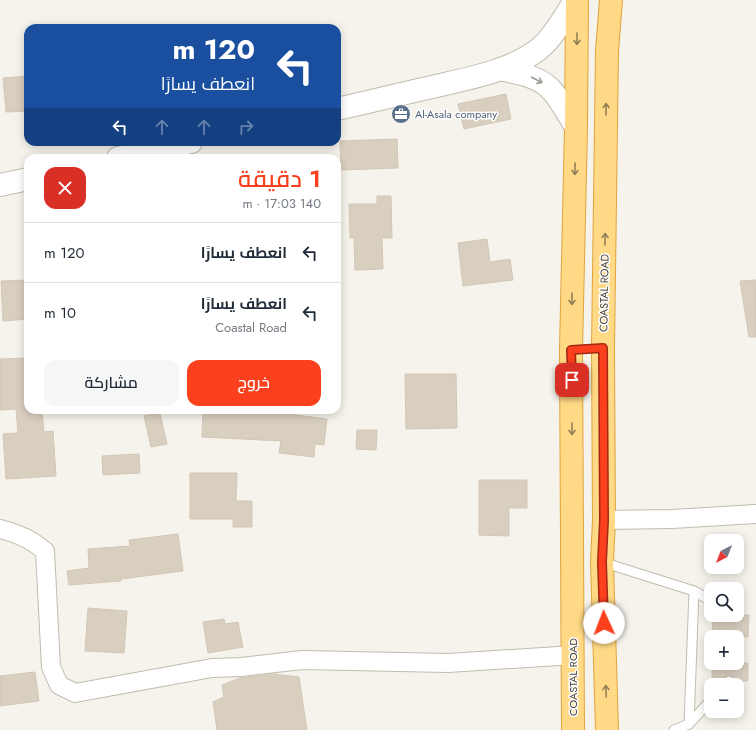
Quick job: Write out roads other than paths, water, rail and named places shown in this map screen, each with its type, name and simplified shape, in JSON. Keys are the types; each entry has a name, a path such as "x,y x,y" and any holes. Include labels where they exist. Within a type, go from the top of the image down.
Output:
{"highway":[{"name":"COASTAL ROAD","path":"573,730 574,655 571,350 576,127 576,0"},
{"name":"COASTAL ROAD","path":"607,730 602,562 604,520 603,348 607,59 611,0"},
{"path":"571,350 603,348"}],"street":[{"path":"341,108 500,69 530,56 541,47 558,27 576,0"},
{"path":"500,69 530,77 547,86 554,92 576,127"},
{"path":"136,154 173,146"},
{"path":"0,185 24,180"},
{"path":"604,520 672,519 756,514"},
{"path":"0,529 17,533 35,542 45,550 51,667 59,685 76,693 212,668 241,667 302,660 448,663 574,655"}],"lane":[{"path":"602,562 694,591 704,597"},
{"path":"689,724 694,591"},
{"path":"674,730 689,724 704,708"}],"place":[{"name":"Al-Asala company","path":"401,114"}]}
